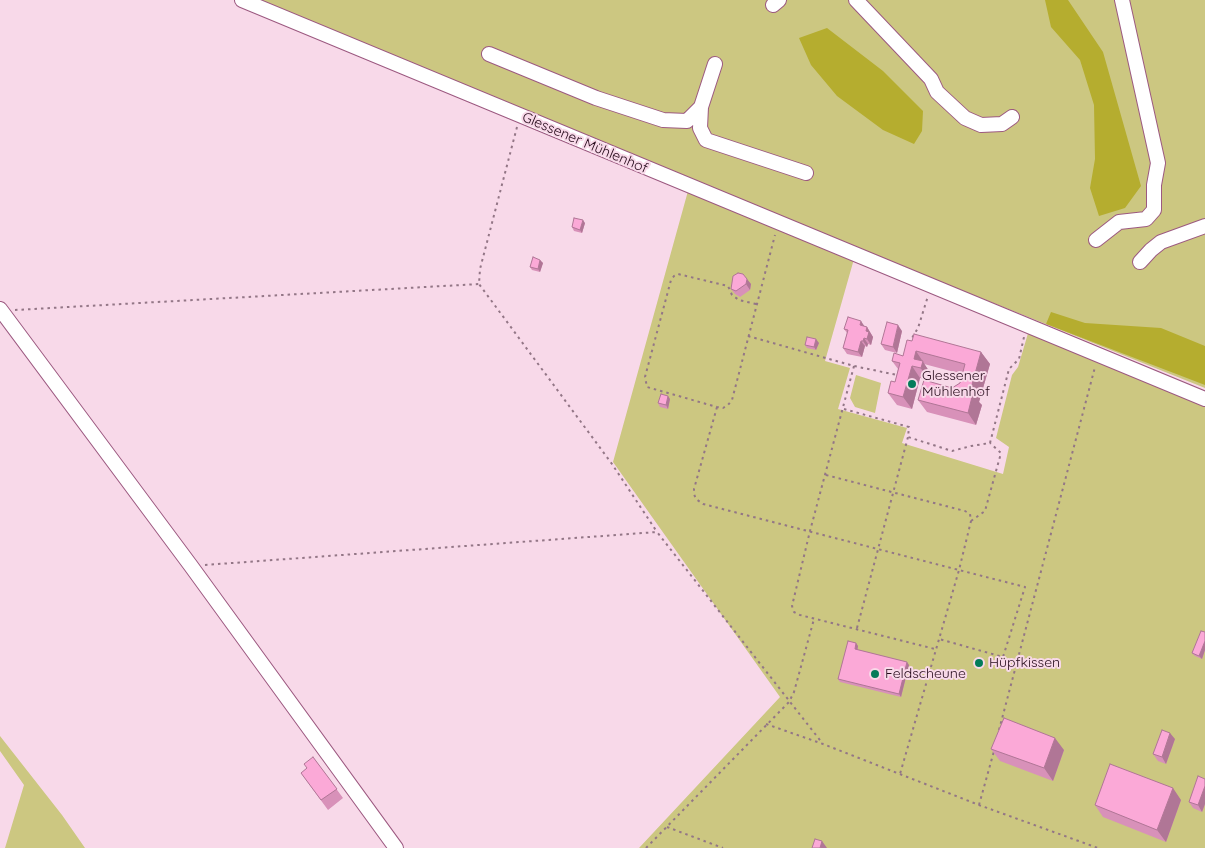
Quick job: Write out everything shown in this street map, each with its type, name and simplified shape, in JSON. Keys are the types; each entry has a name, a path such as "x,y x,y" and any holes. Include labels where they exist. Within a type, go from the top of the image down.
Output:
{"street":[{"name":"Glessener Mühlenhof","path":"242,0 1205,398"},
{"path":"856,0 931,78 936,92 965,118 981,125 995,125 1002,124 1012,117"},
{"path":"1096,240 1119,222 1146,219 1154,210 1154,185 1158,163 1122,0"},
{"path":"489,54 596,98 663,120 687,121 701,108"},
{"path":"716,64 701,108 700,128 706,140 806,173"},
{"path":"1140,262 1150,250 1161,242 1205,226"},
{"path":"1,310 191,566 396,848"}],"path":[{"path":"520,116 480,269 479,284 612,464 658,532 788,702 823,744"},
{"path":"756,304 739,300 732,295 728,286 678,274 674,276 671,280 645,377 647,387 651,390 717,408 723,408 732,400 778,222"},
{"path":"1,310 479,284"},
{"path":"908,344 918,328 932,285"},
{"path":"990,443 1009,369 1019,359 1028,325"},
{"path":"748,336 854,366 897,375 899,368"},
{"path":"997,737 1098,355"},
{"path":"854,366 792,606 794,612 814,619 935,649"},
{"path":"717,408 694,489 696,499 703,504 1025,587 1003,657 939,639"},
{"path":"844,409 908,427 908,437 857,629"},
{"path":"908,437 952,452 990,443"},
{"path":"971,520 985,511 1001,453 990,443"},
{"path":"826,475 965,510 970,514 971,520 959,570 900,774"},
{"path":"191,566 658,532"},
{"path":"646,848 788,702 794,692 814,619"},
{"path":"766,724 1098,848"},
{"path":"979,805 995,747"},
{"path":"667,826 723,848"}],"shaded area":[{"path":"250,0 1205,0 1205,388 692,182"},
{"path":"1045,0 1068,0 1103,52 1141,186 1125,208 1099,216 1090,188 1095,159 1094,105 1080,60 1051,27"},
{"path":"827,28 883,71 923,111 922,131 914,144 883,130 837,96 811,65 799,38"},
{"path":"688,191 854,259 825,361 850,368 838,409 907,428 902,443 1003,474 1009,447 996,438 1012,375 1018,367 1029,330 1205,404 1205,848 639,848 780,697 613,462"},
{"path":"1051,312 1085,323 1161,328 1205,346 1205,385 1046,324"},
{"path":"856,375 881,383 875,413 855,407 850,398"},
{"path":"0,736 62,815 85,848 5,848 24,785 0,751"}],"building":[{"path":"574,218 583,220 580,230 572,227"},
{"path":"533,257 540,260 538,269 530,267"},
{"path":"738,273 743,274 747,279 746,284 736,291 731,289 733,276"},
{"path":"848,317 861,321 860,325 867,327 866,331 869,332 867,339 864,338 861,341 858,352 843,348 848,330 844,329"},
{"path":"887,322 898,325 893,347 881,344"},
{"path":"914,334 981,352 970,392 973,393 968,413 918,400 924,380 952,388 960,383 965,364 916,351 914,359 923,361 921,368 912,366 903,397 888,393 891,381 895,382 900,363 892,361 894,353 903,356 907,340 912,341"},
{"path":"807,337 816,339 814,347 805,345"},
{"path":"661,394 668,396 666,405 658,403"},
{"path":"1201,631 1205,632 1205,641 1199,656 1192,653"},
{"name":"Feldscheune","path":"848,641 856,643 855,649 907,662 899,694 838,679"},
{"path":"1004,718 1055,738 1044,768 991,749"},
{"path":"1162,730 1170,733 1162,757 1153,754"},
{"path":"313,757 337,789 321,800 301,773 307,768 304,764"},
{"path":"1110,764 1173,788 1157,830 1095,805"},
{"path":"1198,776 1205,779 1205,786 1198,805 1189,802"},
{"path":"815,839 822,841 820,848 812,848"}],"place":[{"name":"Glessener Mühlenhof","path":"912,384"},
{"name":"Hüpfkissen","path":"979,663"},
{"name":"Feldscheune","path":"875,674"}]}
